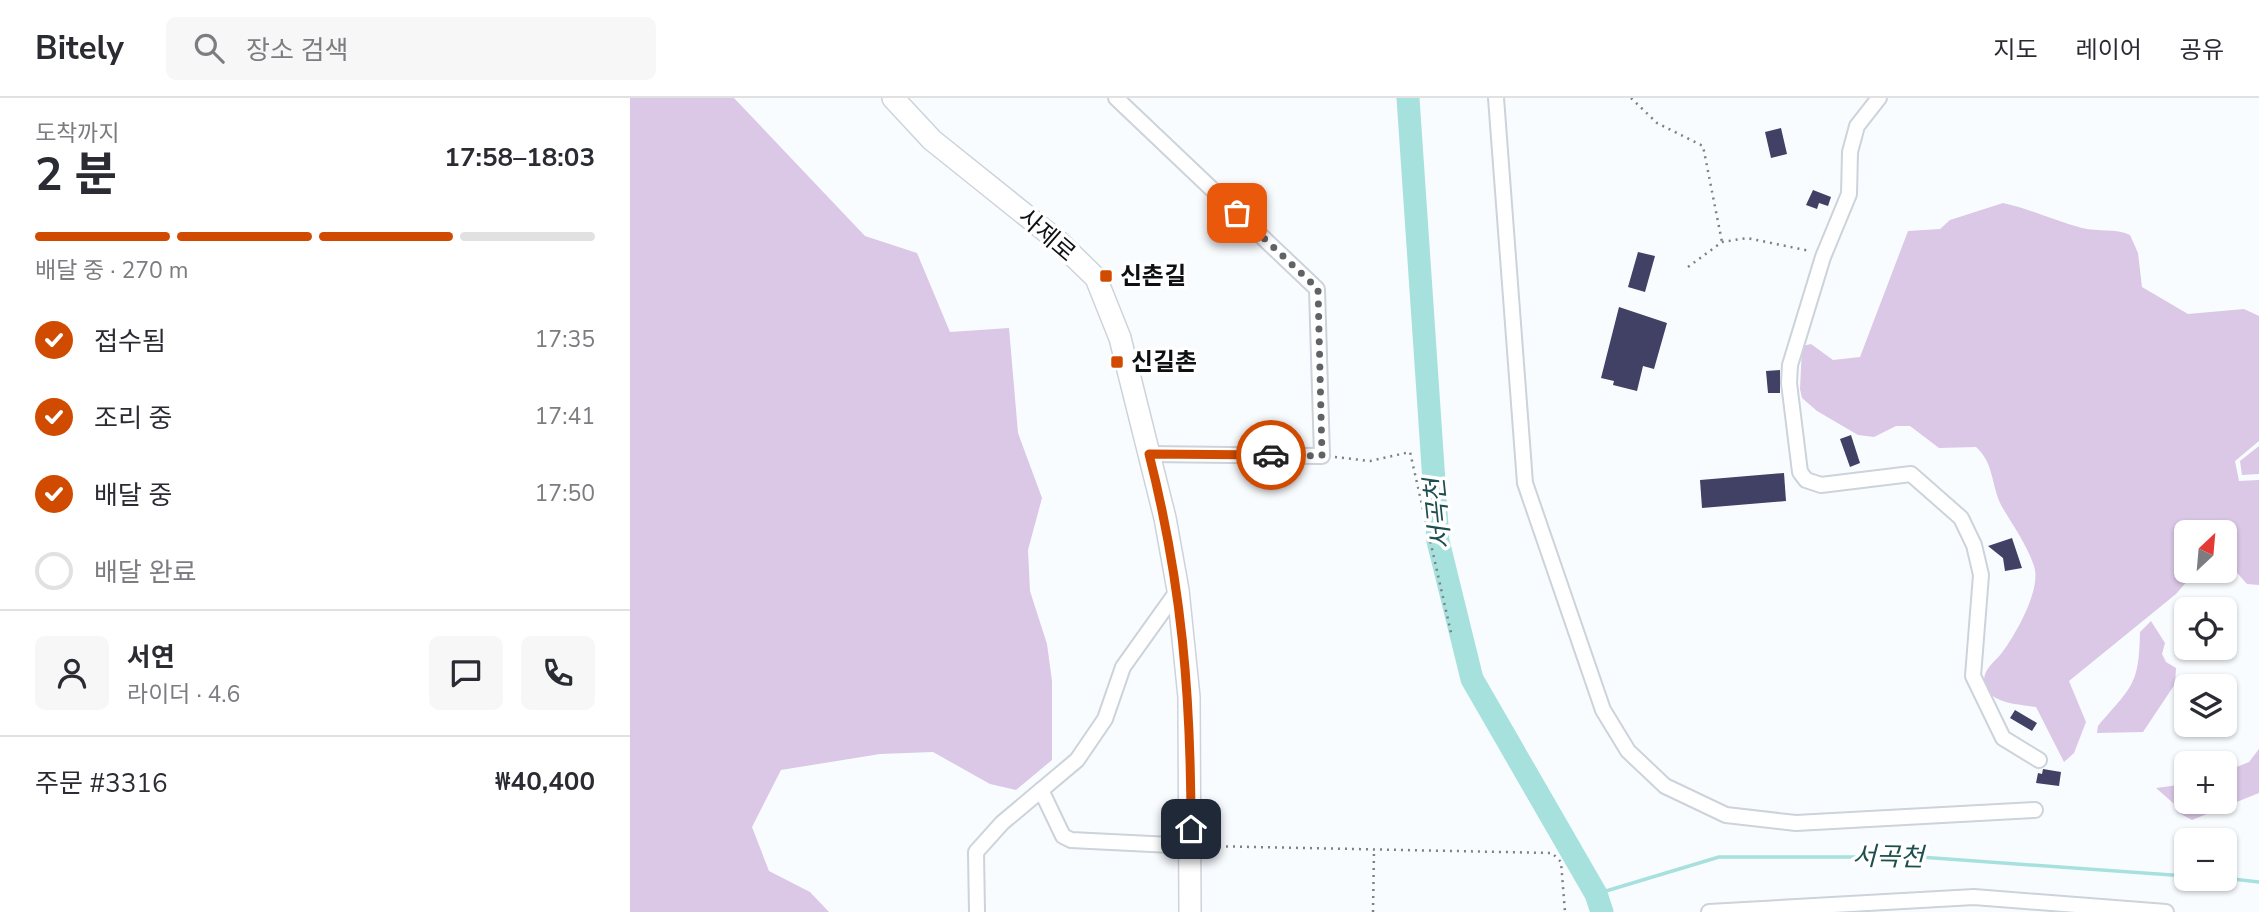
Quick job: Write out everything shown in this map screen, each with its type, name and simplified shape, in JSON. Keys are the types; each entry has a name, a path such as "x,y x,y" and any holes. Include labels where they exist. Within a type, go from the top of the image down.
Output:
{"street":[{"name":"사제로","path":"893,98 932,140 1058,241 1097,278 1120,338 1149,454 1178,590 1189,697 1190,912"},
{"path":"1116,98 1318,289 1322,456 1149,454"},
{"path":"1496,98 1525,483 1603,709 1628,751 1665,786 1726,815 1796,823 2035,810"},
{"path":"1879,98 1857,126 1850,152 1849,194 1824,254 1790,366 1789,383 1800,472 1807,480 1821,485 1911,474 1961,518 1974,545 1981,575 1973,676 2003,737 2039,760"},
{"path":"977,912 976,852 1002,823 1077,760 1105,719 1123,667 1178,590"},
{"path":"1041,790 1063,836 1071,840 1191,846"},
{"path":"1709,912 1975,897 2166,912"}],"path":[{"path":"1631,98 1657,122 1703,146 1722,242"},
{"path":"1688,267 1722,242 1747,239 1824,254"},
{"path":"1322,456 1370,461 1410,452 1452,637"},
{"path":"1191,846 1552,853 1561,862 1565,912"},
{"path":"1373,912 1374,850"}],"shaded area":[{"path":"630,98 734,98 865,236 917,253 950,332 1009,328 1018,433 1042,498 1028,550 1030,591 1047,644 1052,681 1052,760 1016,790 990,784 933,752 880,754 781,770 752,827 769,871 810,892 829,912 630,912"},
{"path":"2003,203 2082,228 2130,235 2138,253 2142,287 2188,314 2244,309 2259,316 2259,441 2235,461 2239,481 2259,480 2259,585 2247,584 2237,573 2237,520 2174,520 2174,583 2186,583 2176,594 2069,681 2086,722 2074,753 2064,762 2036,707 2004,701 1990,694 1986,688 1986,672 2007,646 2020,624 2031,599 2035,576 2027,550 2001,505 1982,453 1976,447 1939,448 1910,426 1896,426 1874,437 1858,435 1817,411 1802,398 1800,389 1802,346 1811,344 1833,360 1860,357 1908,231 1940,229 1950,220"},
{"path":"2259,446 2259,474 2242,475 2240,461"},
{"path":"2151,621 2165,643 2162,654 2166,662 2176,668 2174,686 2143,732 2097,733 2098,726 2126,693 2135,675 2140,632"},
{"path":"2259,749 2259,793 2237,802 2237,767 2249,762"},
{"path":"2174,786 2174,805 2173,803 2156,788"},
{"path":"2181,814 2207,814 2192,820"}],"building":[{"path":"1781,128 1787,154 1771,158 1765,132"},
{"path":"1813,190 1831,197 1828,206 1819,203 1817,209 1806,205"},
{"path":"1638,252 1655,256 1645,292 1628,287"},
{"path":"1619,307 1667,323 1654,369 1643,366 1637,391 1613,385 1614,381 1601,378"},
{"path":"1780,370 1780,393 1768,393 1766,371"},
{"path":"1851,435 1860,463 1850,467 1840,439"},
{"path":"1784,473 1786,501 1702,508 1700,480"},
{"path":"2012,538 2022,568 2005,571 2003,558 1988,546"},
{"path":"2015,710 2037,723 2032,731 2010,718"},
{"path":"2043,769 2061,772 2059,786 2036,783 2038,773 2042,774"}],"waterway":[{"name":"서곡천","path":"1408,98 1438,541 1472,679 1596,894 1602,912"},
{"name":"서곡천","path":"1596,894 1719,857 1920,857 2174,875"},
{"name":"서곡천","path":"2237,879 2259,882"}],"way so far":[{"path":"1237,213 1318,289 1322,456 1271,455"}],"place":[{"name":"신촌길","path":"1106,276"},
{"name":"신길촌","path":"1117,362"}],"route":[{"path":"1191,829 1189,697 1178,590 1165,518 1149,454 1271,455"}]}
